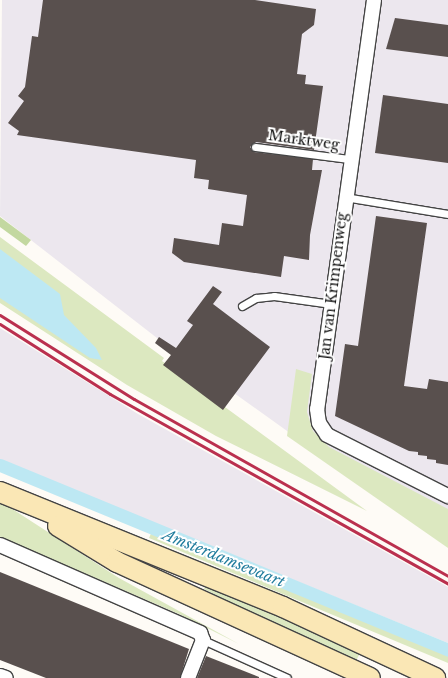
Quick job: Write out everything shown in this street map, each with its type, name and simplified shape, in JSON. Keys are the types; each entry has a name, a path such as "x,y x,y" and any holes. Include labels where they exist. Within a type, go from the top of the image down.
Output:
{"main road":[{"path":"6,494 283,607 400,674 435,678"},
{"path":"6,494 117,562 370,678"}],"street":[{"name":"Jan van Krimpenweg","path":"374,0 349,159 317,409 319,423 327,435 448,496"},
{"path":"0,545 196,630 203,640 188,678"},
{"path":"0,676 6,678"}],"lane":[{"name":"Marktweg","path":"255,146 349,159"},
{"path":"345,197 448,214"},
{"path":"242,306 256,298 274,296 331,304"},
{"path":"203,640 287,678"}],"shaded area":[{"path":"2,0 448,0 448,525 315,451 157,338 0,216"},
{"path":"0,328 138,414 448,587 448,643 0,460"}],"green space":[{"path":"0,217 31,240 26,246 0,227"},
{"path":"0,237 164,358 162,361 367,511 216,436 127,385 0,303"},
{"path":"296,369 312,374 307,412 313,431 329,447 448,509 448,548 287,436"},
{"path":"0,501 119,578 239,644 179,614 0,537"},
{"path":"154,527 448,650 448,663 149,538"},
{"path":"207,582 360,653 354,665 204,589"}],"water":[{"path":"0,249 60,294 64,315 96,348 102,360 90,358 0,298"}],"building":[{"path":"43,0 255,0 316,9 314,25 302,34 297,74 306,75 305,84 323,86 314,150 256,142 250,147 254,152 313,159 312,170 322,170 310,235 309,260 284,256 281,277 184,262 172,253 174,238 219,245 222,223 243,226 247,195 208,189 209,180 194,178 196,160 17,135 19,131 8,123 24,101 18,96 25,87 32,36 38,37"},
{"path":"395,18 448,25 448,57 386,49"},
{"path":"383,95 448,104 448,163 375,153"},
{"path":"376,216 427,223 404,386 427,389 429,379 448,382 448,465 436,463 436,460 427,459 427,456 418,455 418,452 409,451 335,416 345,344 358,346"},
{"path":"213,286 222,292 213,304 270,347 223,410 163,365 171,355 155,343 159,337 176,348 193,325 187,321"},
{"path":"0,572 189,649 180,678 46,678 0,660"},
{"path":"206,656 259,677 259,678 197,678"}],"waterway":[{"name":"Amsterdamsevaart","path":"0,465 448,650"}],"railway":[{"path":"0,315 134,399 448,576"},
{"path":"0,324 110,394 448,584"}]}
